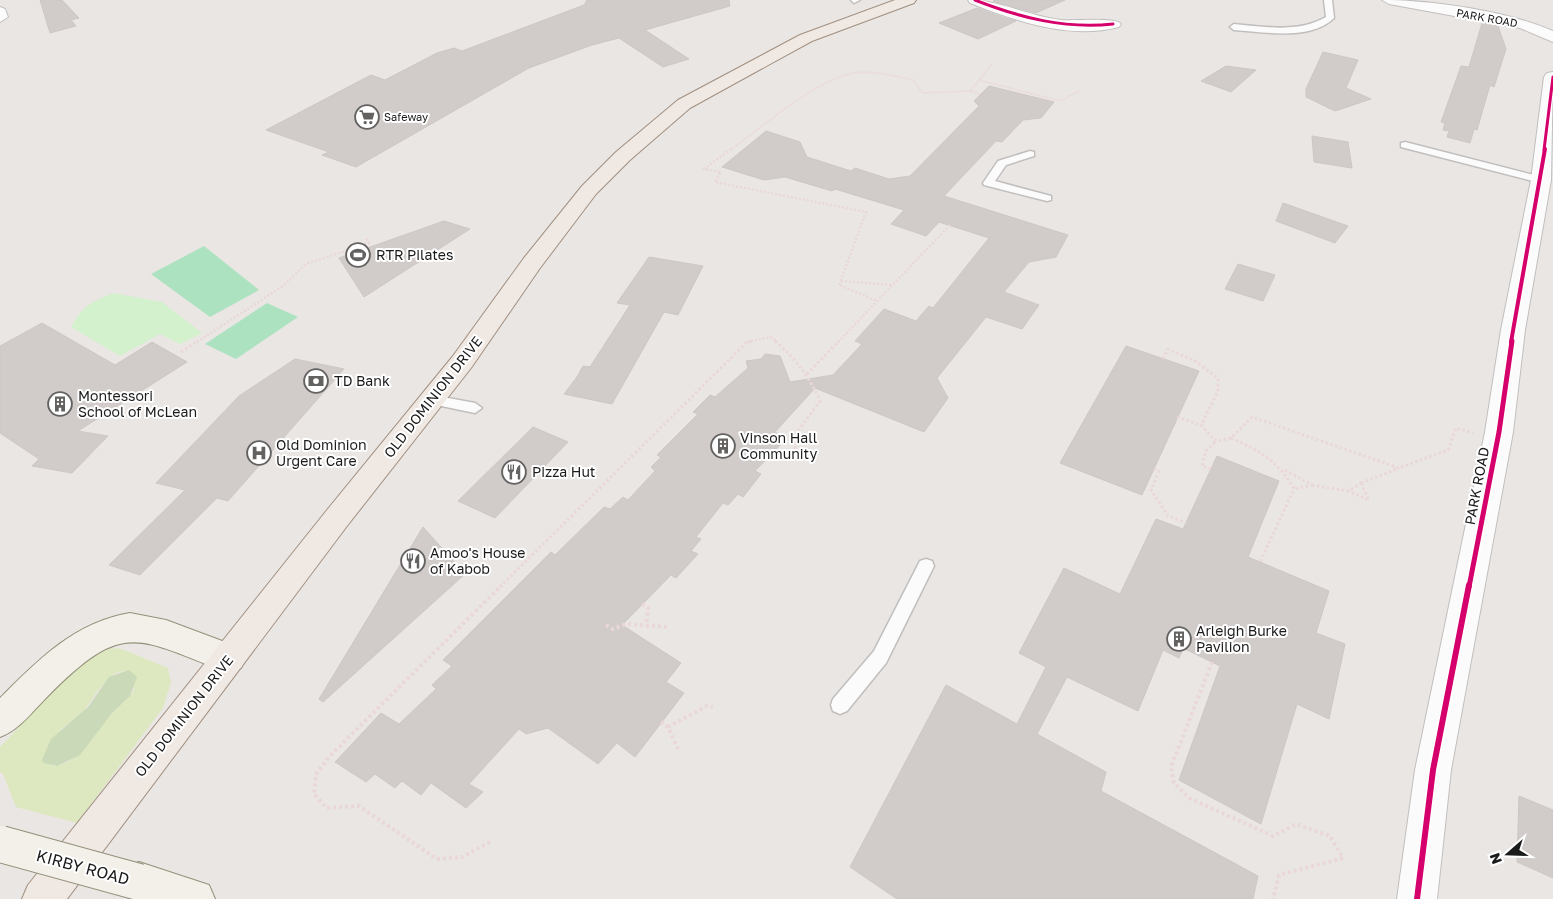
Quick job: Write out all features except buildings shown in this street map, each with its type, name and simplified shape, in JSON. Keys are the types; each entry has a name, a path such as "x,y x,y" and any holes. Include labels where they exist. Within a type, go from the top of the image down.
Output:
{"main road":[{"name":"OLD DOMINION DRIVE","path":"42,899 480,338 535,259 589,190 623,156 684,104 765,58 815,35 909,0"},
{"path":"0,721 69,655 85,642 109,630 131,626 159,632 229,658"},
{"name":"KIRBY ROAD","path":"1,844 195,899"}],"street":[{"path":"976,0 1049,24 1082,27 1112,24"},
{"name":"PARK ROAD","path":"1389,0 1504,20 1548,32"},
{"name":"PARK ROAD","path":"1417,899 1434,770 1497,441 1513,330 1541,180 1553,77"}],"lane":[{"path":"1234,27 1273,30 1314,26 1330,18 1328,0"},
{"path":"1405,145 1541,180"},
{"path":"1030,154 1002,163 988,183 1048,198"},
{"path":"432,400 475,408"},
{"path":"840,705 880,657 926,566"}],"path":[{"path":"970,91 992,64"},
{"path":"877,301 839,285 866,212 716,182 721,172 704,169 814,89 850,74 881,74 914,80 922,93 970,91 981,94"},
{"path":"979,80 1060,101 1079,91"},
{"path":"807,374 950,225"},
{"path":"181,352 283,286 306,264 369,243 365,237"},
{"path":"840,281 892,285"},
{"path":"490,842 462,857 437,859 359,806 327,808 314,794 316,774 337,749 747,342 771,337 795,358 807,374 820,400 817,409 796,431 793,445 800,454"},
{"path":"1163,359 1168,349 1181,353 1207,367 1218,378 1218,391 1202,425"},
{"path":"1211,469 1202,466 1206,451 1216,441 1231,438 1252,417 1399,468"},
{"path":"1177,418 1202,425 1216,441"},
{"path":"1348,491 1361,483 1448,450 1456,428 1497,441"},
{"path":"1231,438 1260,451 1284,470 1312,485 1348,491 1369,500 1361,483"},
{"path":"1154,469 1159,470 1151,490 1168,516 1186,523"},
{"path":"1284,470 1294,489"},
{"path":"1294,489 1312,485"},
{"path":"1260,562 1294,489"},
{"path":"642,604 648,608 646,625"},
{"path":"606,625 613,629 626,624 668,626"},
{"path":"1212,662 1171,767 1174,783 1189,798 1274,836 1296,824 1330,836 1344,858 1280,875 1273,899"},
{"path":"668,727 707,706 713,707"},
{"path":"661,722 668,727 678,749"}],"green space":[{"path":"204,246 259,290 210,317 151,274"},
{"path":"113,293 162,302 202,333 180,344 160,334 120,356 71,327 84,309 99,299"},
{"path":"267,303 298,317 236,359 205,344"},
{"path":"110,648 122,649 168,668 171,682 163,708 77,823 16,807 3,774 0,772 0,747 82,662","holes":["129,670 134,690 112,713 79,754 72,760 52,766 61,729 83,712 99,689 116,673"]},
{"path":"129,670 137,677 130,696 112,713 80,755 57,766 44,763 42,760 51,739 88,707 109,677"}],"cycle path":[{"path":"975,0 1042,22 1077,26 1113,24"},
{"path":"1417,899 1433,770 1499,432 1513,330 1541,180 1553,77"}],"place":[{"name":"Safeway","path":"367,117"},
{"name":"RTR Pilates","path":"358,255"},
{"name":"TD Bank","path":"316,381"},
{"name":"Montessori School of McLean","path":"60,404"},
{"name":"Vinson Hall Community","path":"723,446"},
{"name":"Old Dominion Urgent Care","path":"259,453"},
{"name":"Pizza Hut","path":"514,472"},
{"name":"Amoo's House of Kabob","path":"413,561"},
{"name":"Arleigh Burke Pavilion","path":"1179,639"}]}
